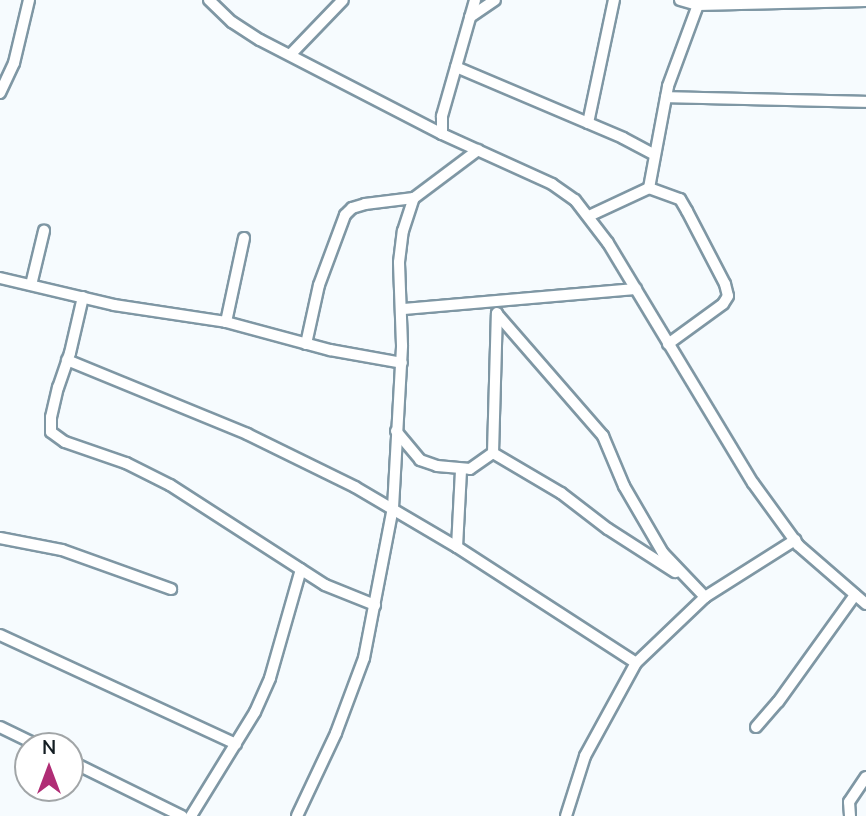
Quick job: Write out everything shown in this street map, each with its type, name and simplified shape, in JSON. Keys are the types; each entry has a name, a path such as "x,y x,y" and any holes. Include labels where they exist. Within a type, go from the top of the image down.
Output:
{"street":[{"path":"2,86 13,64 29,0"},
{"path":"209,0 232,22 290,55 442,134 563,190 589,216 636,289 724,438 794,540 866,604"},
{"path":"290,55 343,0"},
{"path":"442,134 442,116 475,0"},
{"path":"470,17 495,0"},
{"path":"588,122 614,0"},
{"path":"680,0 698,5 866,1"},
{"path":"649,188 666,97 698,5"},
{"path":"456,67 588,122 655,155"},
{"path":"666,97 866,102"},
{"path":"306,344 319,285 345,215 352,208 365,204 414,198 478,150"},
{"path":"589,216 649,188 680,198 725,284 728,296 723,304 668,344"},
{"path":"297,816 336,733 364,657 375,605 393,508 402,363 400,246 414,198"},
{"path":"32,285 44,231"},
{"path":"226,322 244,238"},
{"path":"0,278 114,305 226,322 306,344 402,363"},
{"path":"403,309 636,289"},
{"path":"83,297 51,417 50,427 56,436 126,463 170,485 301,569 346,595 375,605"},
{"path":"493,453 497,314 494,303"},
{"path":"497,314 603,436 624,486 663,552 681,575 705,597"},
{"path":"67,359 276,447 393,508 636,663"},
{"path":"396,431 426,464 470,469 493,453"},
{"path":"493,453 561,493 650,558 681,575"},
{"path":"457,547 461,470"},
{"path":"0,538 62,550 171,589"},
{"path":"566,816 585,756 636,663 705,597 794,540"},
{"path":"191,816 256,712 270,678 301,569"},
{"path":"755,727 778,702 855,595"},
{"path":"0,635 236,744"},
{"path":"84,768 182,816"},
{"path":"850,816 849,802 866,777"}]}
